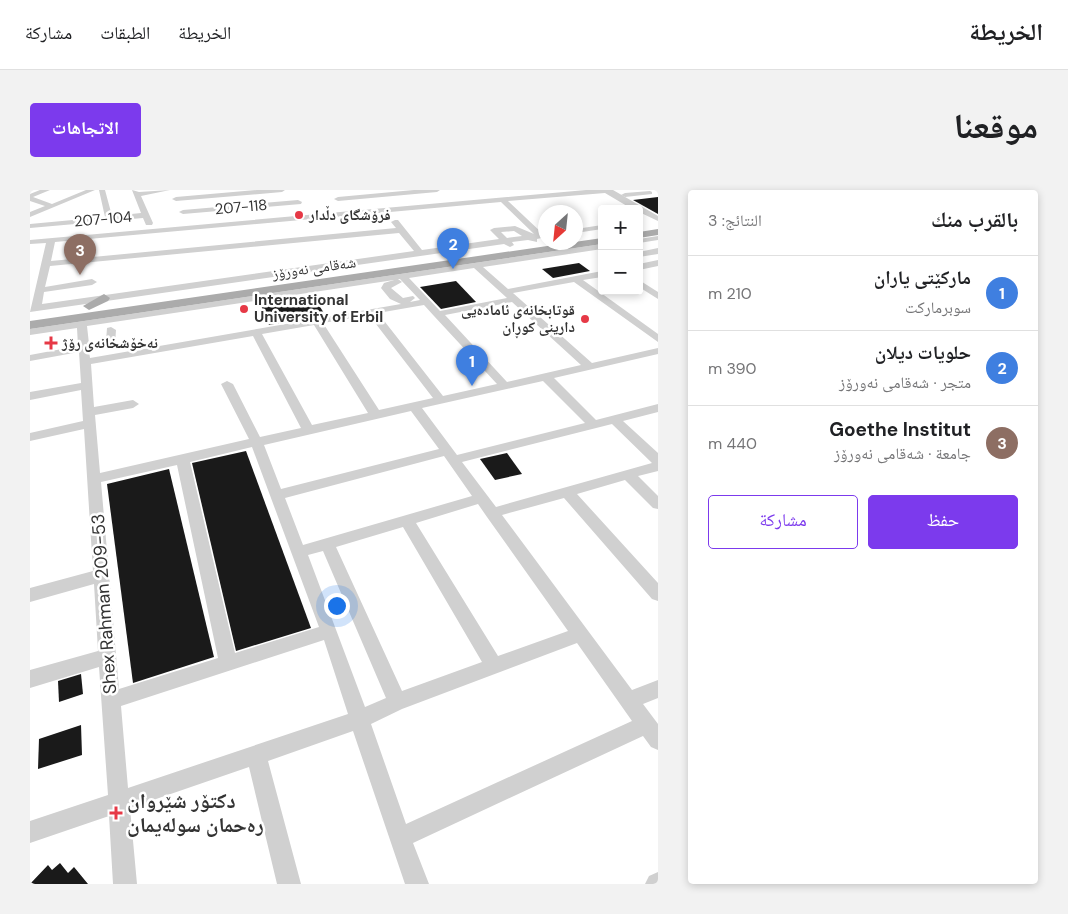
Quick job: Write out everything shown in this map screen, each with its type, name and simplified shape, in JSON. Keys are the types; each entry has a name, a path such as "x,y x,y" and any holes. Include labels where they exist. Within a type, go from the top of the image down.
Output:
{"main road":[{"path":"643,227 658,221"},
{"path":"643,234 658,232"},
{"path":"583,236 598,234"},
{"name":"شەقامی نەورۆز","path":"30,325 158,306 508,244 538,241"},
{"name":"شەقامی نەورۆز","path":"583,241 598,241"},
{"name":"شەقامی نەورۆز","path":"289,283 396,277 538,242"},
{"path":"548,250 551,254"},
{"path":"222,282 236,286"},
{"name":"شەقامی نەورۆز","path":"32,310 89,306 236,286 275,285"},
{"path":"89,306 104,298"},
{"path":"146,315 158,306"}],"street":[{"path":"30,198 47,190"},
{"path":"30,215 92,190"},
{"path":"102,190 109,219"},
{"path":"152,231 136,192 166,190"},
{"path":"172,190 191,228"},
{"path":"176,199 250,191 282,190"},
{"path":"353,213 336,197 437,190 456,204"},
{"path":"588,200 608,198 606,190"},
{"path":"41,290 240,234 312,217 606,190 632,205"},
{"path":"632,193 650,193"},
{"path":"483,195 491,201"},
{"path":"30,198 52,206"},
{"name":"207-118","path":"183,212 296,199 312,217"},
{"path":"503,200 538,239"},
{"path":"385,210 421,254"},
{"path":"643,212 658,221"},
{"name":"207-104","path":"30,226 146,215"},
{"path":"643,222 658,221"},
{"path":"30,242 191,228 240,234 401,230"},
{"path":"508,244 494,230 515,228 538,240"},
{"path":"583,230 598,228"},
{"path":"643,240 658,238"},
{"path":"32,310 41,290 51,240"},
{"path":"32,310 104,298 421,254 508,244"},
{"path":"583,249 598,247"},
{"path":"30,332 576,250 587,257 598,256"},
{"path":"643,254 658,251"},
{"path":"643,255 657,264"},
{"path":"46,264 96,274"},
{"path":"643,266 657,264"},
{"path":"476,266 590,367"},
{"path":"437,314 598,275"},
{"path":"396,277 426,302 505,386"},
{"path":"576,279 658,339"},
{"path":"643,286 658,296"},
{"path":"30,358 85,355 256,332 426,302"},
{"path":"371,311 440,400"},
{"path":"317,321 376,415"},
{"name":"Shex Rahman 209-53","path":"82,324 125,884"},
{"path":"85,355 111,343 111,330"},
{"path":"256,332 308,430"},
{"path":"94,479 658,351"},
{"path":"546,377 594,425"},
{"path":"227,384 257,443 299,552 329,631 417,884"},
{"path":"30,396 87,385"},
{"path":"30,437 133,404"},
{"path":"400,838 652,732 414,406"},
{"path":"277,495 451,455 594,425 658,408"},
{"path":"615,420 658,461"},
{"path":"183,460 228,663"},
{"path":"492,513 658,466"},
{"path":"627,474 658,504"},
{"path":"567,492 658,594"},
{"path":"299,552 482,498"},
{"path":"407,520 495,666"},
{"path":"328,544 397,702"},
{"path":"30,595 102,574"},
{"path":"112,700 329,631"},
{"path":"30,832 360,719 397,702 581,634"},
{"path":"30,679 108,656"},
{"path":"629,700 658,689"},
{"path":"256,754 289,884"}],"building":[{"path":"658,197 658,214 643,205 633,200"},
{"path":"579,263 590,271 553,278 542,269"},
{"path":"456,281 476,302 441,309 420,287"},
{"name":"International University of Erbil","path":"313,295 325,315 269,325 260,303"},
{"path":"246,451 311,628 236,651 192,463"},
{"path":"507,453 522,474 495,480 480,459"},
{"path":"169,469 214,657 133,683 107,484"},
{"path":"81,674 83,694 59,702 58,681"},
{"path":"81,725 82,755 38,769 39,739"},
{"path":"60,863 68,873 74,867 88,884 30,884 48,865 52,870"}],"place":[{"name":"فرۆشگای دڵدار","path":"299,215"},
{"name":"حلويات ديلان","path":"453,269"},
{"name":"Goethe Institut","path":"80,275"},
{"name":"International University of Erbil","path":"244,309"},
{"name":"قوتابخانەی ئامادەیی دارینی کوڕان","path":"585,319"},
{"name":"نەخۆشخانەی رۆژ","path":"51,343"},
{"name":"مارکێتی یاران","path":"472,386"},
{"name":"دکتۆر شێروان رەحمان سولەیمان","path":"116,813"}]}
